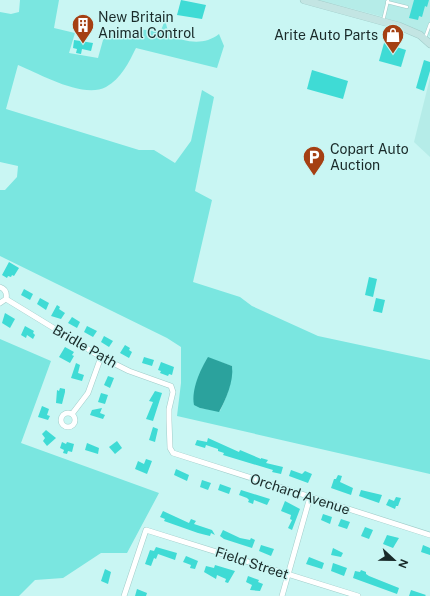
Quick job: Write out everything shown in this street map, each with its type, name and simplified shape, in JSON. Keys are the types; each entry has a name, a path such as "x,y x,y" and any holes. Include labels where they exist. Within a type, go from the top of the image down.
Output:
{"main road":[{"path":"304,0 411,31 427,41"}],"street":[{"path":"0,287 6,291 6,299 0,303"},
{"name":"Bridle Path","path":"6,299 101,357 129,371 169,384 173,390 169,409 170,452"},
{"path":"72,414 88,393 101,357"},
{"name":"Orchard Avenue","path":"170,452 310,498 430,535"},
{"path":"282,596 290,574 310,498"},
{"name":"Field Street","path":"124,596 146,530 358,596"}],"lane":[{"path":"382,22 388,1 407,7"},
{"path":"427,41 430,24"}],"shaded area":[{"path":"20,0 59,0 54,28 75,33 69,53 98,58 103,40 111,33 129,35 136,31 144,30 160,33 165,20 169,35 188,41 194,42 207,40 219,34 224,46 217,68 136,48 124,70 116,80 106,87 97,90 74,88 18,65 6,109 139,150 154,150 175,163 191,141 202,90 214,97 195,191 212,200 193,282 240,297 252,306 318,336 430,360 430,474 177,416 181,383 181,347 167,338 0,256 0,190 5,190 17,177 18,166 0,162 0,12 11,14 19,12","holes":["208,358 232,366 229,389 220,411 200,408 197,381"]},
{"path":"319,0 430,0 430,36 383,17"},
{"path":"430,78 430,157 414,142"},
{"path":"0,339 51,361 21,443 159,493 127,553 101,553 63,578 35,580 19,596 0,596"},
{"path":"208,357 232,366 231,384 219,412 200,408 194,405 193,399 195,387 199,374"}],"building":[{"path":"181,0 206,5 202,19 177,15"},
{"path":"414,0 429,0 427,7 425,6 422,17 419,16 418,20 409,18"},
{"name":"New Britain Animal Control","path":"74,40 93,43 91,51 82,49 81,54 76,53 77,49 73,48"},
{"name":"Arite Auto Parts","path":"384,43 406,50 401,67 379,61"},
{"path":"424,60 430,62 430,71 424,91 416,88"},
{"path":"312,70 348,81 343,99 307,89"},
{"path":"9,262 19,268 14,276 8,276 7,278 2,275"},
{"path":"369,277 377,279 373,297 365,295"},
{"path":"24,289 33,294 30,300 21,295"},
{"path":"40,298 49,303 46,310 37,304"},
{"path":"376,298 385,300 382,313 373,311"},
{"path":"57,305 60,307 59,309 65,313 61,319 51,316"},
{"path":"5,313 15,319 10,328 2,323"},
{"path":"72,317 80,322 77,328 68,323"},
{"path":"25,326 34,331 33,333 35,335 33,339 27,335 26,338 21,335"},
{"path":"87,326 97,331 93,337 84,332"},
{"path":"104,336 113,341 109,347 101,342"},
{"path":"125,345 130,348 129,350 132,352 129,358 120,353"},
{"path":"65,347 74,352 72,355 74,356 70,363 59,357"},
{"path":"144,357 154,360 152,366 142,363"},
{"path":"161,362 174,367 172,375 169,374 168,376 160,373 161,371 158,370"},
{"path":"76,363 80,365 78,373 84,375 82,381 71,378"},
{"path":"108,376 114,378 110,388 104,385"},
{"path":"60,388 65,389 62,404 56,403 57,390 59,391"},
{"path":"155,391 162,393 153,421 146,419 153,402 149,401"},
{"path":"101,393 108,395 105,404 98,402"},
{"path":"42,406 49,409 47,415 50,416 48,420 38,417"},
{"path":"102,408 100,413 105,415 103,419 90,415 92,410"},
{"path":"153,427 158,429 155,442 149,440"},
{"path":"46,430 56,438 47,446 43,441 45,438 42,434"},
{"path":"208,438 239,452 240,450 261,459 268,460 266,463 283,467 281,474 272,472 273,470 223,455 224,453 218,451 218,449 206,445 205,448 195,445 197,440 207,442"},
{"path":"117,441 122,448 115,454 109,447"},
{"path":"62,442 66,444 67,442 74,444 72,452 68,451 67,454 63,453 64,450 60,448"},
{"path":"87,443 99,448 98,454 85,450"},
{"path":"146,459 152,461 147,474 135,469 138,461 144,464"},
{"path":"176,469 189,475 187,481 174,475"},
{"path":"291,470 302,474 305,471 312,474 308,483 289,476"},
{"path":"338,475 342,476 340,482 353,488 351,495 331,488 334,479 336,479"},
{"path":"202,480 211,483 208,490 200,487"},
{"path":"220,484 231,488 229,494 218,490"},
{"path":"241,490 270,499 267,505 254,500 253,504 248,502 249,500 247,498 239,495"},
{"path":"361,490 382,495 379,503 359,496"},
{"path":"396,497 401,498 395,509 386,505 389,499 394,501"},
{"path":"285,501 300,509 292,530 288,528 292,520 290,519 291,515 281,511"},
{"path":"163,511 189,523 191,519 196,521 194,524 212,530 215,535 211,533 210,536 198,533 164,521 165,519 160,517"},
{"path":"323,514 332,517 330,524 321,520"},
{"path":"341,519 350,522 347,529 338,526"},
{"path":"365,527 373,530 369,539 361,536"},
{"path":"223,530 240,538 250,540 251,538 255,540 252,548 224,539 220,536"},
{"path":"387,535 399,538 393,548 383,544"},
{"path":"261,545 274,549 271,556 259,551"},
{"path":"423,545 430,548 430,555 421,552"},
{"path":"156,547 177,553 175,560 158,554 156,559 154,558 151,566 145,564 150,550 154,551"},
{"path":"333,548 343,553 341,557 331,555"},
{"path":"186,556 198,561 195,569 190,568 191,565 183,562"},
{"path":"309,557 324,563 322,569 306,564"},
{"path":"333,563 347,568 344,576 331,571"},
{"path":"215,565 235,571 228,583 225,582 226,579 217,575 216,579 204,572 206,566 214,568"},
{"path":"105,569 111,572 108,584 101,581"},
{"path":"361,570 366,572 369,576 399,588 397,594 353,578 355,571 360,572"},
{"path":"248,576 259,580 258,582 263,584 260,591 250,590 252,585 246,582"},
{"path":"137,589 147,593 146,596 135,596"},
{"path":"411,590 426,595 409,596"}],"place":[{"name":"New Britain Animal Control","path":"83,44"},
{"name":"Arite Auto Parts","path":"393,54"},
{"name":"Copart Auto Auction","path":"314,176"}]}
